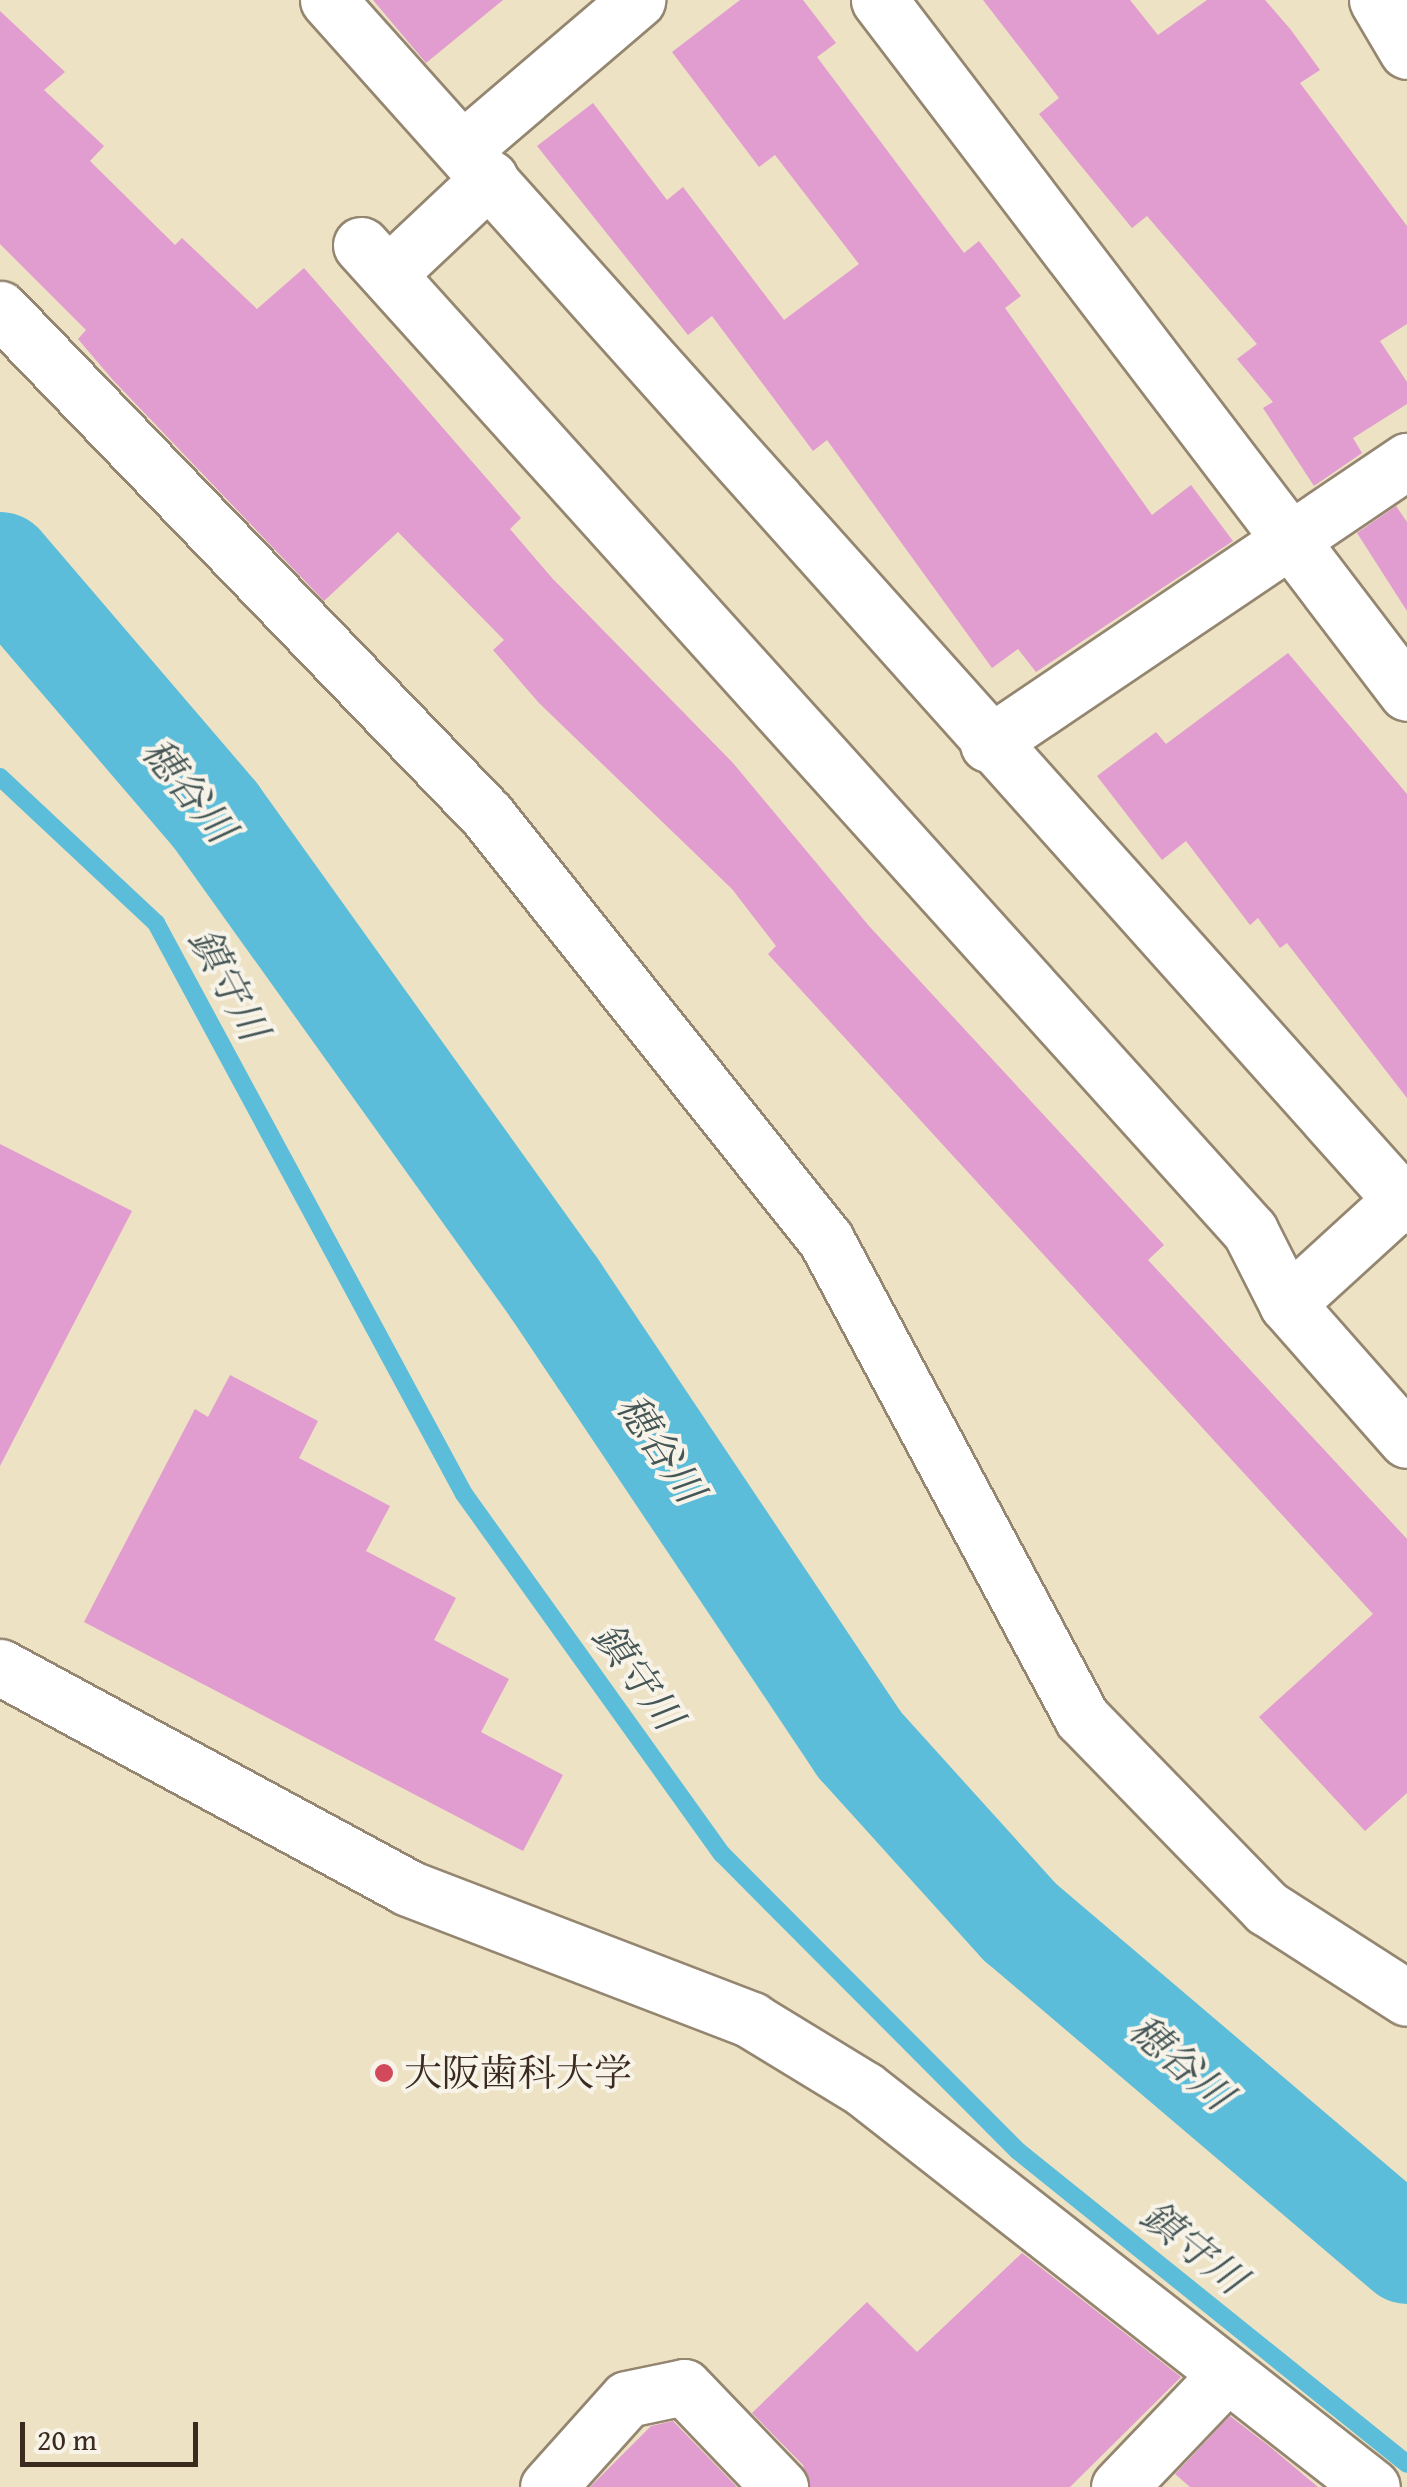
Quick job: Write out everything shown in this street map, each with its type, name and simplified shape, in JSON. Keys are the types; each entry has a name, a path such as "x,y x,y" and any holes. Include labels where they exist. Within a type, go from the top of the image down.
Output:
{"street":[{"path":"328,0 477,163 988,744 1404,1203 1287,1304"},
{"path":"636,0 477,163 375,260 1250,1232 1287,1304 1407,1440"},
{"path":"880,0 1293,538 1407,693"},
{"path":"1377,0 1407,51"},
{"path":"0,309 488,814 826,1240 1082,1718 1267,1908 1407,1998"},
{"path":"988,744 1407,461"},
{"path":"0,1667 408,1888 751,2020 864,2089 1372,2487"},
{"path":"1119,2487 1226,2375"},
{"path":"548,2487 627,2399 684,2387 780,2487"}],"building":[{"path":"373,0 503,0 426,63"},
{"path":"740,0 803,0 836,43 817,57 964,253 979,241 1021,296 1005,308 1152,515 1191,485 1233,541 1036,672 1018,649 992,668 827,440 813,451 712,316 688,335 537,146 593,103 667,200 683,187 784,320 859,264 775,155 759,167 672,52"},
{"path":"983,0 1130,0 1158,35 1207,0 1265,0 1291,30 1320,70 1300,83 1407,226 1407,324 1380,341 1407,382 1407,404 1353,438 1362,453 1314,486 1263,408 1273,402 1237,359 1257,344 1147,216 1132,228 1039,114 1059,98"},
{"path":"0,11 65,72 44,90 104,146 90,161 175,245 182,238 257,309 304,268 521,518 510,529 552,578 733,763 869,926 1164,1245 1148,1260 1407,1539 1407,1793 1365,1831 1259,1717 1373,1614 768,954 776,946 732,889 539,703 493,650 504,640 398,532 324,601 112,379 78,339 86,330 0,244"},
{"path":"1396,506 1407,522 1407,611 1357,533"},
{"path":"1288,653 1407,794 1407,1098 1287,943 1280,948 1258,918 1250,925 1186,841 1162,860 1097,776 1156,732 1166,744"},
{"path":"0,1144 132,1211 0,1466"},
{"path":"230,1375 318,1421 299,1458 390,1506 366,1551 456,1598 434,1640 509,1679 481,1732 563,1775 523,1851 84,1622 195,1409 208,1417"},
{"path":"1022,2253 1181,2377 1070,2487 810,2487 803,2465 752,2413 867,2302 917,2352"},
{"path":"1230,2416 1318,2487 1190,2487 1175,2474"},
{"path":"673,2421 737,2487 590,2487 651,2426"}],"waterway":[{"name":"穂谷川","path":"0,564 215,815 554,1288 859,1744 1020,1922 1407,2251"},
{"name":"鎮守川","path":"0,777 156,923 464,1494 722,1854 1018,2151 1407,2464"}],"place":[{"name":"大阪歯科大学","path":"384,2073"}]}
